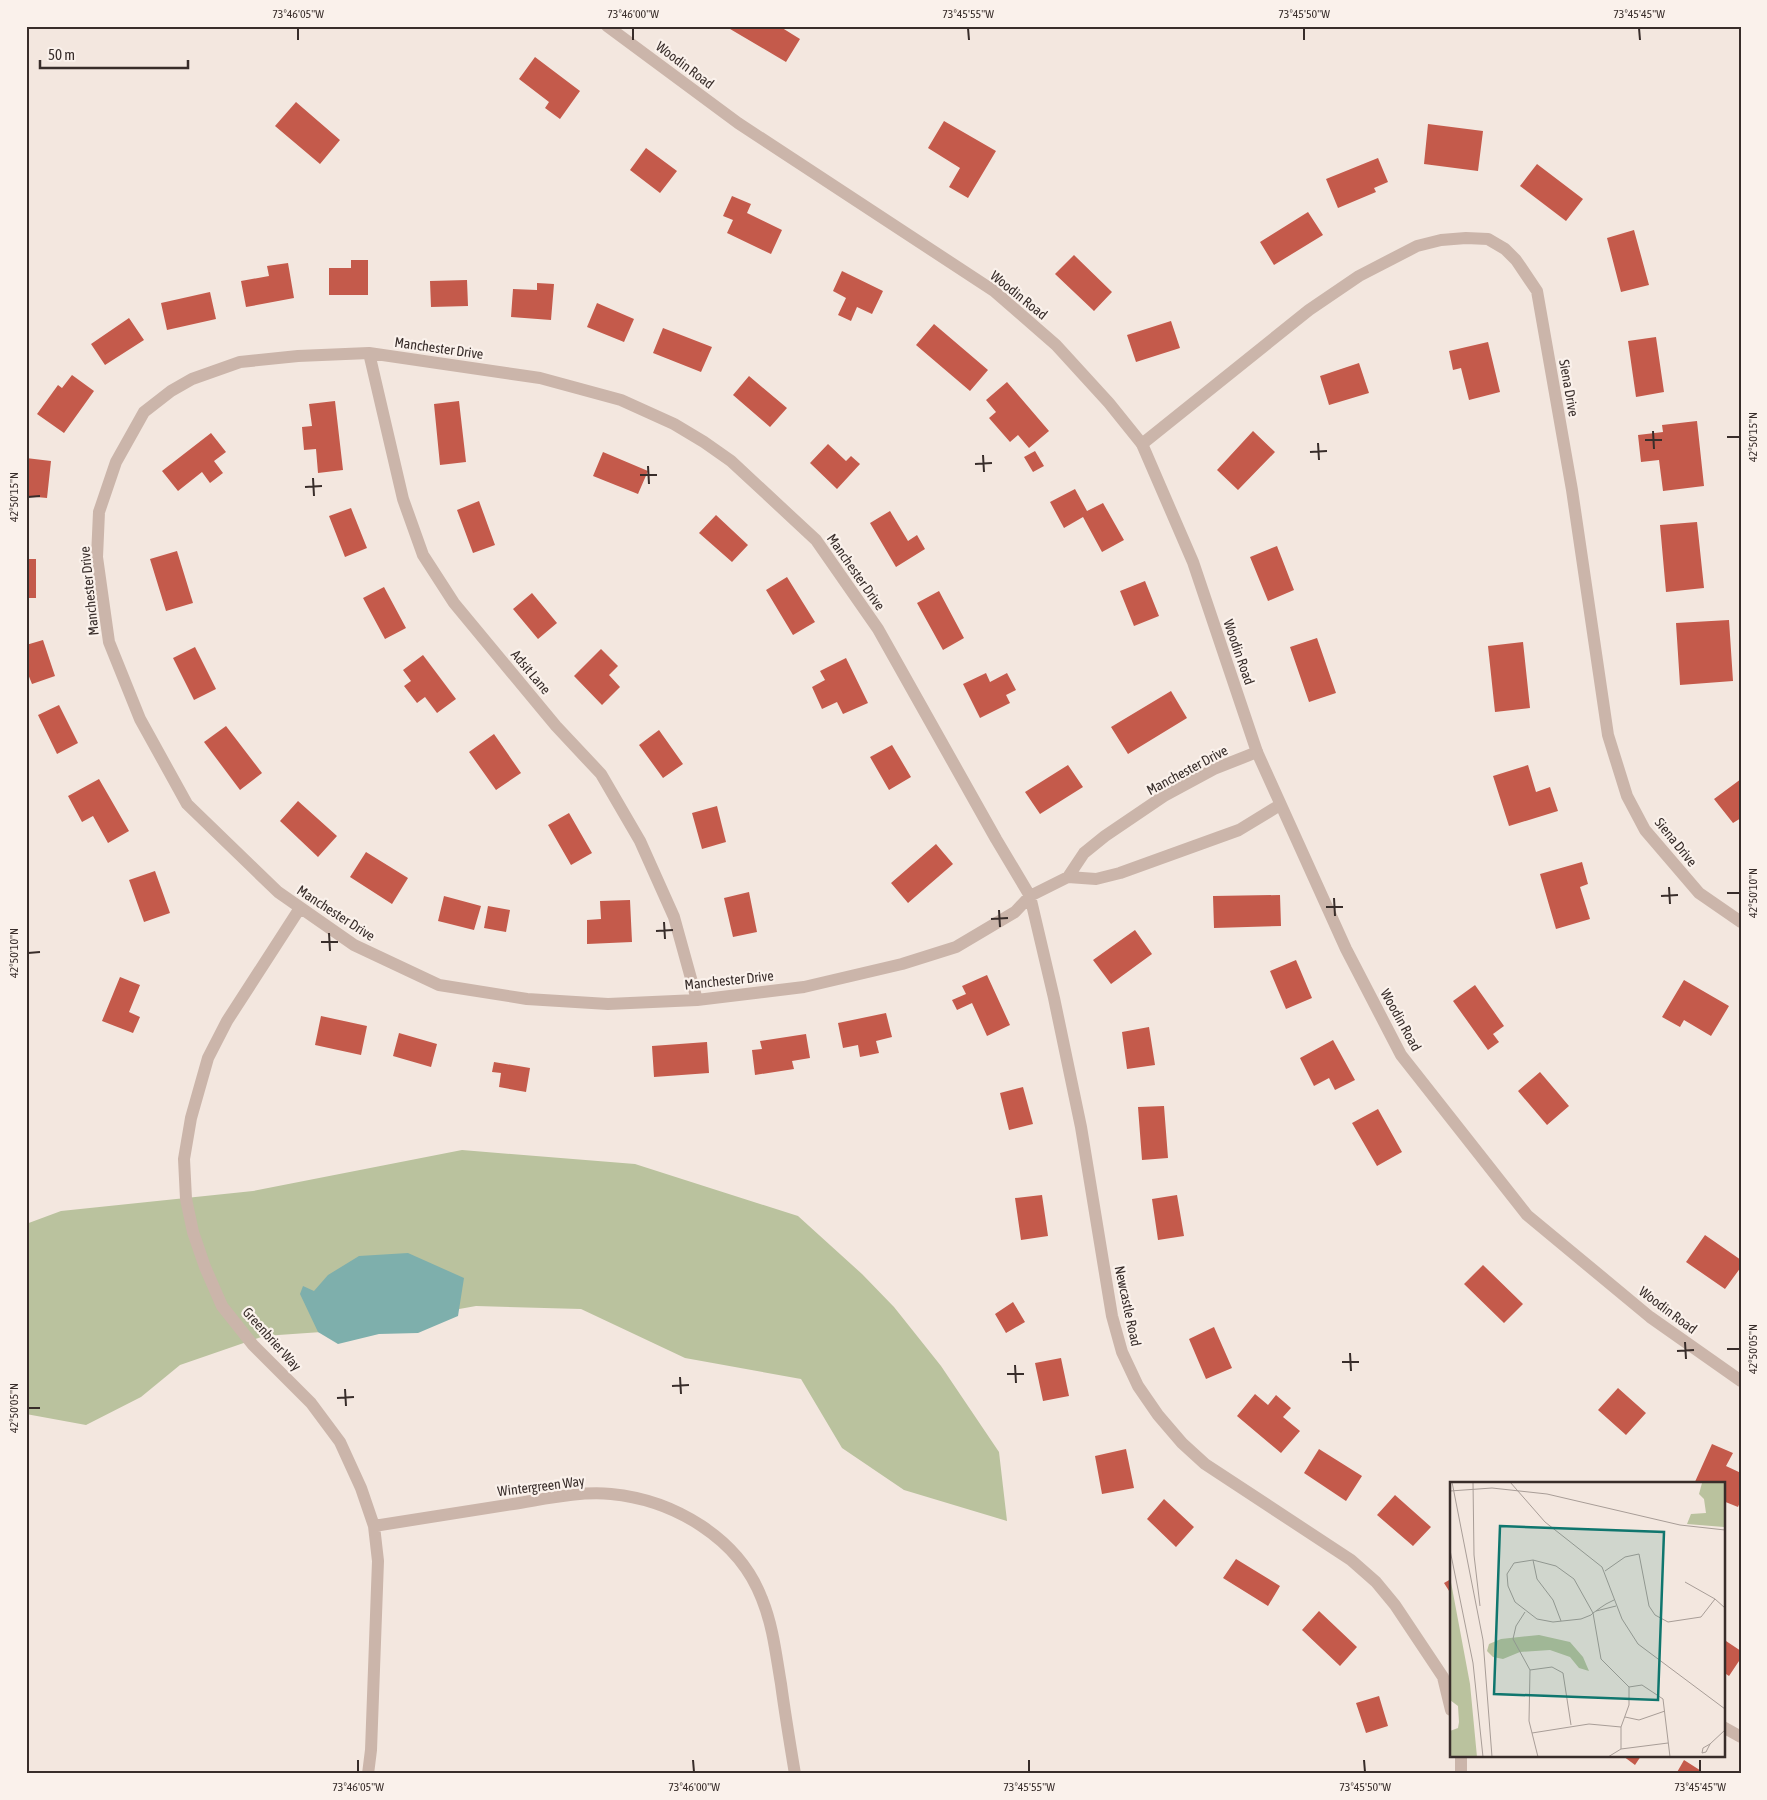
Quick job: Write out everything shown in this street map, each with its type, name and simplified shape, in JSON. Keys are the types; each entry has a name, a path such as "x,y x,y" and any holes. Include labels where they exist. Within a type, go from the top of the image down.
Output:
{"street":[{"name":"Woodin Road","path":"607,26 738,123 994,291 1056,345 1110,403 1142,444 1193,562 1257,752 1346,949 1401,1055 1527,1215 1650,1317 1741,1381"},
{"name":"Siena Drive","path":"1142,444 1309,310 1359,276 1417,246 1441,240 1488,239 1504,249 1516,260 1537,291 1572,490 1608,735 1627,796 1645,830 1699,893 1741,922"},
{"name":"Manchester Drive","path":"1030,896 878,629 816,540 731,461 674,424 621,400 540,378 369,353 298,356 240,362 192,380 170,391 144,412 116,462 99,512 97,557 110,642 140,719 187,804 278,892 300,908 354,946 439,985 526,999 608,1004 697,1000 804,986 902,964 956,947 1015,912 1030,896 1068,877 1084,853 1105,836 1164,796 1214,769 1257,752"},
{"name":"Adsit Lane","path":"369,353 403,499 423,554 454,603 556,726 601,774 640,841 674,917 697,1000"},
{"path":"1068,877 1096,879 1120,873 1239,830 1280,804"},
{"name":"Newcastle Road","path":"1030,896 1081,1127 1112,1316 1122,1352 1138,1386 1158,1415 1182,1443 1206,1464 1351,1560 1376,1582 1447,1675 1450,1701"},
{"name":"Greenbrier Way","path":"300,908 227,1021 208,1058 191,1118 184,1160 186,1199 193,1232 204,1267 222,1306 253,1345 311,1403 340,1442 362,1488 374,1526 378,1561 371,1750 368,1774"},
{"name":"Wintergreen Way","path":"374,1526 565,1495 610,1494 644,1500 674,1510 703,1526 730,1549 749,1573 762,1597 774,1638 794,1774"},
{"path":"1724,1728 1741,1737"},
{"path":"1461,1758 1461,1774"}],"green space":[{"path":"462,1150 635,1164 798,1216 862,1274 894,1307 941,1366 999,1452 1007,1521 904,1490 842,1448 801,1379 685,1358 581,1309 476,1306 336,1331 264,1336 180,1365 141,1397 86,1425 26,1414 26,1224 61,1211 253,1191"}],"water":[{"path":"408,1253 464,1278 458,1316 418,1333 379,1334 338,1344 318,1332 300,1294 303,1286 314,1291 328,1275 359,1256"}],"building":[{"path":"725,26 779,26 800,39 786,62"},
{"path":"535,57 580,91 560,119 545,108 549,102 519,79"},
{"path":"296,102 340,140 320,164 275,126"},
{"path":"944,121 996,151 968,198 949,187 960,168 928,148"},
{"path":"1428,124 1483,131 1478,171 1424,164"},
{"path":"646,148 677,171 660,193 630,170"},
{"path":"1378,158 1388,182 1374,188 1376,192 1338,208 1326,179"},
{"path":"1537,164 1583,199 1566,221 1520,186"},
{"path":"732,196 751,204 747,213 782,230 771,254 727,233 733,220 723,216"},
{"path":"1308,212 1323,235 1274,265 1260,242"},
{"path":"1634,230 1649,285 1621,292 1607,238"},
{"path":"1074,255 1112,292 1094,311 1055,274"},
{"path":"351,260 368,260 368,295 329,295 329,268 351,268"},
{"path":"288,263 294,298 246,307 241,281 269,276 267,266"},
{"path":"842,271 883,291 872,314 857,307 851,321 838,315 846,298 833,291"},
{"path":"467,280 468,306 431,307 430,281"},
{"path":"537,283 554,284 551,320 511,317 513,289 537,290"},
{"path":"210,292 216,319 167,330 161,303"},
{"path":"597,303 634,319 624,342 587,327"},
{"path":"129,318 144,340 105,365 91,344"},
{"path":"1171,321 1180,348 1136,362 1127,335"},
{"path":"934,324 988,370 970,391 916,345"},
{"path":"663,328 712,347 701,372 653,353"},
{"path":"1656,337 1664,392 1636,397 1628,341"},
{"path":"1488,342 1500,392 1469,400 1461,368 1453,370 1449,351"},
{"path":"1359,363 1369,393 1329,405 1320,376"},
{"path":"72,375 94,391 64,433 37,414 58,385 62,388"},
{"path":"749,376 787,408 770,427 733,395"},
{"path":"1007,382 1049,431 1029,448 1018,435 1010,442 989,418 996,412 986,400"},
{"path":"335,401 343,470 318,473 316,449 304,450 302,427 312,426 309,404"},
{"path":"459,401 466,462 440,465 434,404"},
{"path":"1697,421 1704,486 1663,491 1659,460 1641,462 1638,435 1663,432 1662,425"},
{"path":"1253,431 1275,452 1238,490 1217,470"},
{"path":"211,433 226,452 214,461 223,473 210,483 202,472 178,491 162,471"},
{"path":"828,444 846,461 851,456 860,464 837,489 810,463"},
{"path":"1035,451 1044,466 1033,472 1024,457"},
{"path":"603,452 648,471 638,494 593,476"},
{"path":"26,458 51,461 47,498 26,496"},
{"path":"1075,489 1087,511 1103,503 1124,540 1102,552 1083,517 1064,528 1050,502"},
{"path":"479,501 495,545 473,553 457,510"},
{"path":"351,508 367,548 345,557 329,516"},
{"path":"890,511 908,541 917,535 925,549 896,567 870,523"},
{"path":"716,515 748,545 732,562 699,533"},
{"path":"1697,522 1704,588 1666,592 1660,525"},
{"path":"1277,546 1294,590 1268,601 1250,557"},
{"path":"177,551 193,603 166,611 150,559"},
{"path":"26,559 36,559 36,598 26,598"},
{"path":"787,577 815,622 793,635 766,590"},
{"path":"1145,581 1159,616 1134,626 1120,591"},
{"path":"384,587 406,628 385,639 363,598"},
{"path":"939,591 964,638 943,650 917,603"},
{"path":"532,593 557,623 538,639 513,609"},
{"path":"1729,620 1733,681 1680,685 1676,623"},
{"path":"1317,638 1336,693 1309,702 1290,647"},
{"path":"43,640 55,676 32,684 26,669 26,645"},
{"path":"1523,642 1530,708 1495,712 1488,646"},
{"path":"195,647 216,689 194,700 173,658"},
{"path":"601,649 618,666 609,675 620,687 602,705 574,676"},
{"path":"423,655 456,699 437,713 425,697 417,703 404,686 411,681 403,670"},
{"path":"846,658 868,703 843,714 837,702 822,709 812,687 825,680 820,671"},
{"path":"986,673 990,682 1007,673 1016,690 1006,695 1010,703 980,718 963,684"},
{"path":"1171,691 1187,718 1128,754 1111,727"},
{"path":"59,705 78,743 57,754 38,715"},
{"path":"226,726 262,773 240,790 204,742"},
{"path":"659,730 683,764 663,778 639,745"},
{"path":"494,734 521,773 496,790 469,752"},
{"path":"892,745 911,777 889,790 870,757"},
{"path":"1068,765 1083,787 1040,814 1025,792"},
{"path":"1528,765 1536,792 1550,787 1558,811 1509,826 1493,776"},
{"path":"99,779 129,831 108,843 93,816 82,822 68,796"},
{"path":"1741,779 1741,818 1733,823 1714,799"},
{"path":"298,801 337,836 318,857 280,821"},
{"path":"717,806 726,842 702,849 692,813"},
{"path":"569,813 592,853 571,865 548,825"},
{"path":"936,844 953,864 908,903 891,883"},
{"path":"366,852 408,878 392,904 350,877"},
{"path":"1582,862 1588,884 1580,887 1590,919 1556,929 1540,874"},
{"path":"155,871 170,913 144,922 129,880"},
{"path":"749,892 757,932 733,937 724,898"},
{"path":"1280,895 1281,926 1214,928 1213,896"},
{"path":"444,896 481,906 474,930 438,921"},
{"path":"630,900 632,942 587,944 587,920 601,919 600,901"},
{"path":"488,906 510,910 506,932 484,928"},
{"path":"1135,930 1152,954 1111,984 1093,960"},
{"path":"1296,960 1312,998 1286,1009 1270,971"},
{"path":"987,975 1010,1025 987,1036 972,1003 957,1010 952,1000 966,994 962,986"},
{"path":"120,977 140,985 129,1012 140,1017 133,1033 102,1021"},
{"path":"1684,980 1729,1006 1711,1036 1684,1020 1680,1027 1662,1017"},
{"path":"1475,985 1504,1026 1493,1034 1499,1042 1488,1050 1453,1001"},
{"path":"886,1013 892,1037 876,1041 879,1053 860,1057 858,1045 843,1048 838,1023"},
{"path":"321,1016 367,1026 361,1055 315,1045"},
{"path":"1149,1027 1155,1065 1127,1069 1122,1032"},
{"path":"399,1033 437,1044 431,1067 393,1056"},
{"path":"806,1034 810,1058 792,1061 794,1069 755,1075 752,1050 762,1049 760,1041"},
{"path":"1333,1040 1355,1080 1335,1090 1329,1078 1314,1086 1300,1058"},
{"path":"707,1042 709,1073 654,1077 652,1046"},
{"path":"494,1062 530,1068 526,1092 499,1087 501,1073 492,1072"},
{"path":"1540,1072 1569,1106 1547,1125 1518,1091"},
{"path":"1023,1087 1033,1124 1009,1130 1000,1093"},
{"path":"1164,1106 1168,1158 1142,1160 1138,1107"},
{"path":"1378,1109 1402,1152 1377,1166 1352,1123"},
{"path":"1042,1195 1048,1236 1021,1240 1015,1198"},
{"path":"1177,1195 1184,1236 1158,1240 1152,1199"},
{"path":"1705,1235 1741,1260 1741,1267 1725,1289 1686,1262"},
{"path":"1483,1265 1523,1304 1504,1323 1464,1284"},
{"path":"1013,1302 1025,1322 1006,1333 995,1314"},
{"path":"1214,1327 1232,1368 1206,1379 1189,1339"},
{"path":"1061,1358 1069,1396 1043,1401 1035,1363"},
{"path":"1618,1388 1646,1413 1626,1435 1598,1410"},
{"path":"1255,1394 1268,1405 1276,1395 1291,1408 1283,1417 1300,1431 1281,1453 1237,1416"},
{"path":"1712,1444 1733,1453 1726,1466 1741,1473 1741,1500 1738,1507 1724,1501 1724,1482 1695,1482"},
{"path":"1126,1449 1134,1488 1102,1494 1095,1456"},
{"path":"1319,1449 1362,1476 1346,1501 1304,1473"},
{"path":"1395,1495 1431,1527 1413,1546 1377,1515"},
{"path":"1164,1499 1194,1527 1176,1547 1147,1519"},
{"path":"1236,1559 1280,1586 1268,1606 1223,1578"},
{"path":"1450,1580 1450,1592 1444,1583"},
{"path":"1319,1611 1357,1647 1340,1666 1302,1630"},
{"path":"1724,1640 1741,1651 1741,1658 1729,1676 1724,1673"},
{"path":"1379,1696 1388,1726 1366,1733 1356,1703"},
{"path":"1626,1758 1640,1758 1635,1765"},
{"path":"1684,1760 1706,1774 1676,1774"}]}
